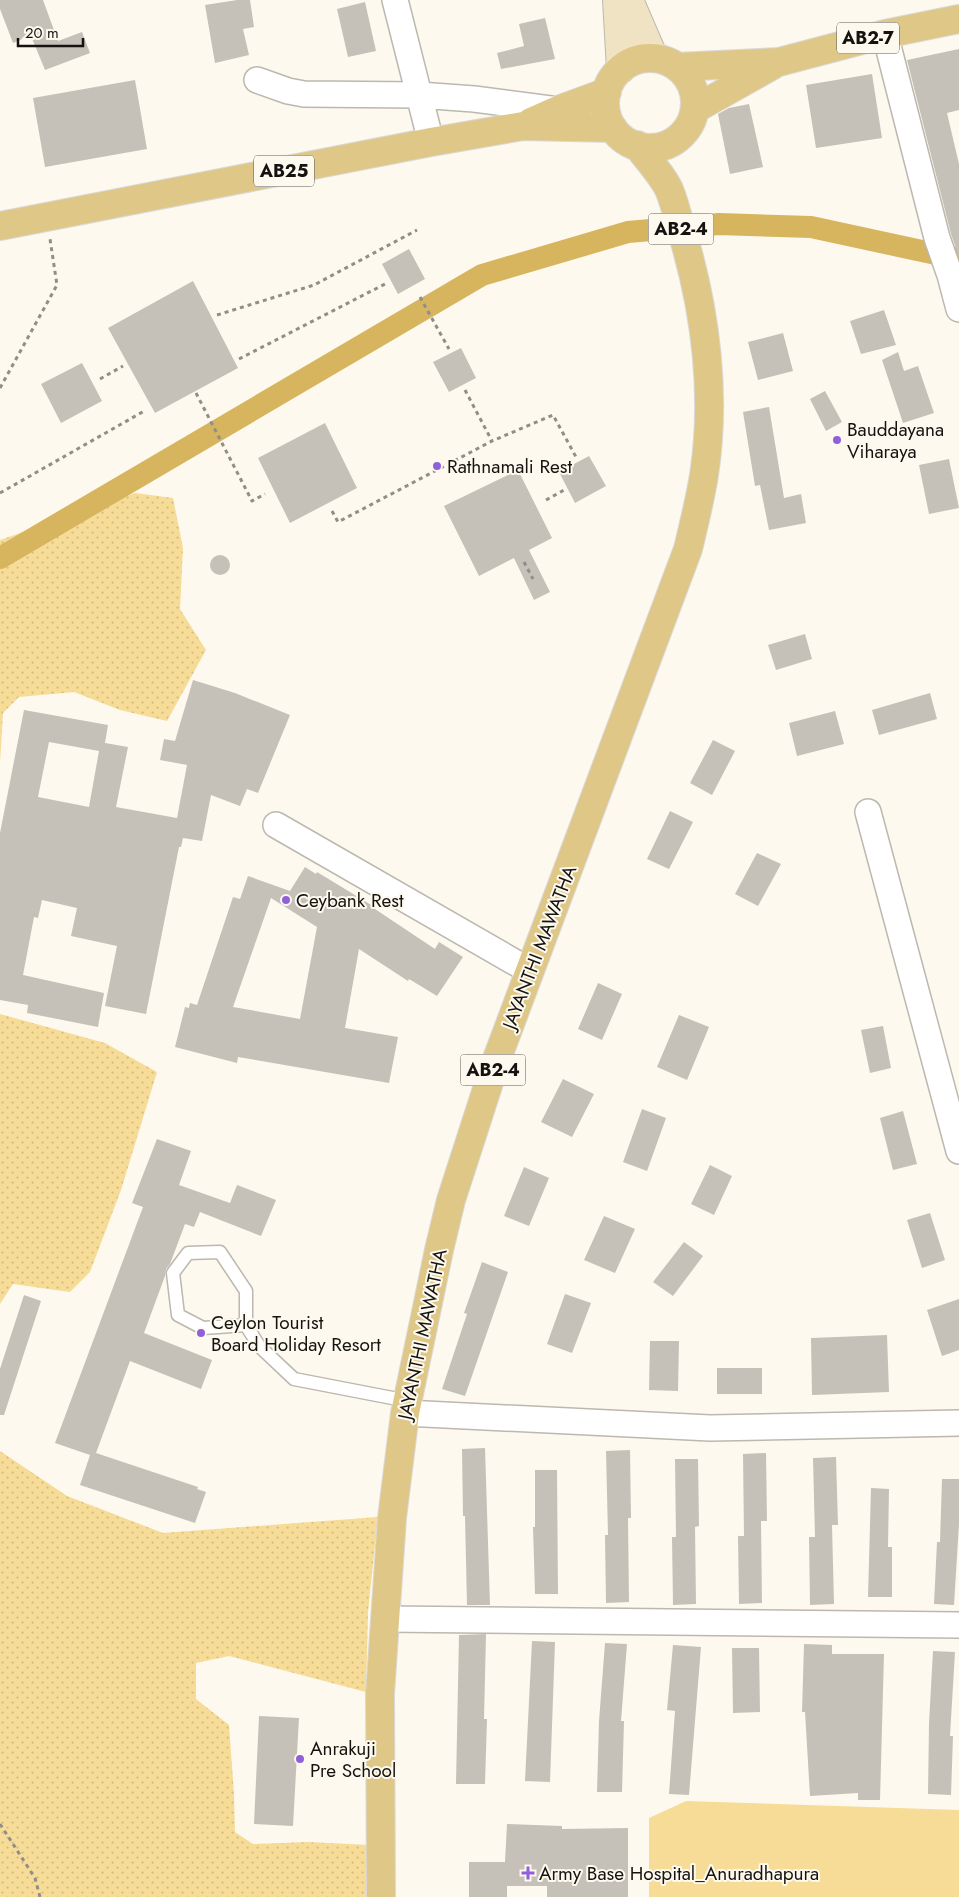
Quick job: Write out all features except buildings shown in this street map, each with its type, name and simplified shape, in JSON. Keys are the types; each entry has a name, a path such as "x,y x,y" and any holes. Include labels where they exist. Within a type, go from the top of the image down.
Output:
{"main road":[{"path":"617,0 621,69"},
{"path":"629,0 666,62 686,75 692,85 695,97 693,118 682,134 672,142 661,146 637,145 620,135 613,128 606,111 606,92 612,80 621,69 636,60 666,62"},
{"name":"AB2-7","path":"695,109 779,62 885,34 959,19"},
{"name":"AB2-7","path":"666,62 779,62"},
{"name":"AB25","path":"523,126 558,110 606,92"},
{"name":"AB25","path":"0,226 431,142 523,126 613,128"},
{"name":"JAYANTHI MAWATHA","path":"670,190 682,134"},
{"name":"JAYANTHI MAWATHA","path":"381,1897 380,1694 392,1518 407,1407 439,1250 451,1200 495,1064 688,549 705,473 709,392 707,354 701,310 692,268 670,190 637,145"}],"street":[{"path":"395,0 431,142"},
{"path":"885,34 937,238 950,275 959,310"},
{"path":"257,80 288,91 304,94 418,95 474,99 558,110"},
{"path":"868,812 959,1151"},
{"path":"276,825 530,971"},
{"path":"407,1407 710,1428 959,1424"},
{"path":"385,1619 959,1625"}],"lane":[{"path":"246,1325 203,1328 178,1316 173,1273 188,1253 220,1252 246,1290 246,1325 259,1346 294,1379 407,1407"}],"path":[{"path":"0,388 57,285 46,218"},
{"path":"217,315 314,285 416,230"},
{"path":"239,359 385,284"},
{"path":"420,297 449,349"},
{"path":"100,380 123,366"},
{"path":"465,390 492,441"},
{"path":"196,393 252,500 265,494"},
{"path":"0,493 146,410"},
{"path":"332,511 338,522 492,441 553,414 576,457"},
{"path":"546,500 566,489"},
{"path":"524,562 533,579"},
{"path":"0,1824 35,1878 40,1897"}],"shaded area":[{"path":"135,493 173,498 183,548 180,609 206,650 167,721 120,710 74,692 19,697 3,713 0,763 0,540"},
{"path":"0,1014 105,1043 157,1072 121,1190 90,1272 70,1292 13,1284 0,1304"},
{"path":"0,1451 67,1496 163,1533 378,1517 368,1612 366,1692 229,1656 196,1663 196,1699 229,1725 235,1832 253,1844 307,1842 370,1845 371,1897 0,1897"},
{"path":"686,1801 959,1810 959,1897 649,1897 649,1818"}],"waterway":[{"path":"0,558 482,275 628,232 719,224 811,227 959,259"}],"place":[{"name":"Bauddayana Viharaya","path":"837,440"},
{"name":"Rathnamali Rest","path":"437,466"},
{"name":"Ceybank Rest","path":"286,900"},
{"name":"Ceylon Tourist Board Holiday Resort","path":"201,1333"},
{"name":"Anrakuji Pre School","path":"300,1759"},
{"name":"Army Base Hospital_Anuradhapura","path":"528,1873"}]}
